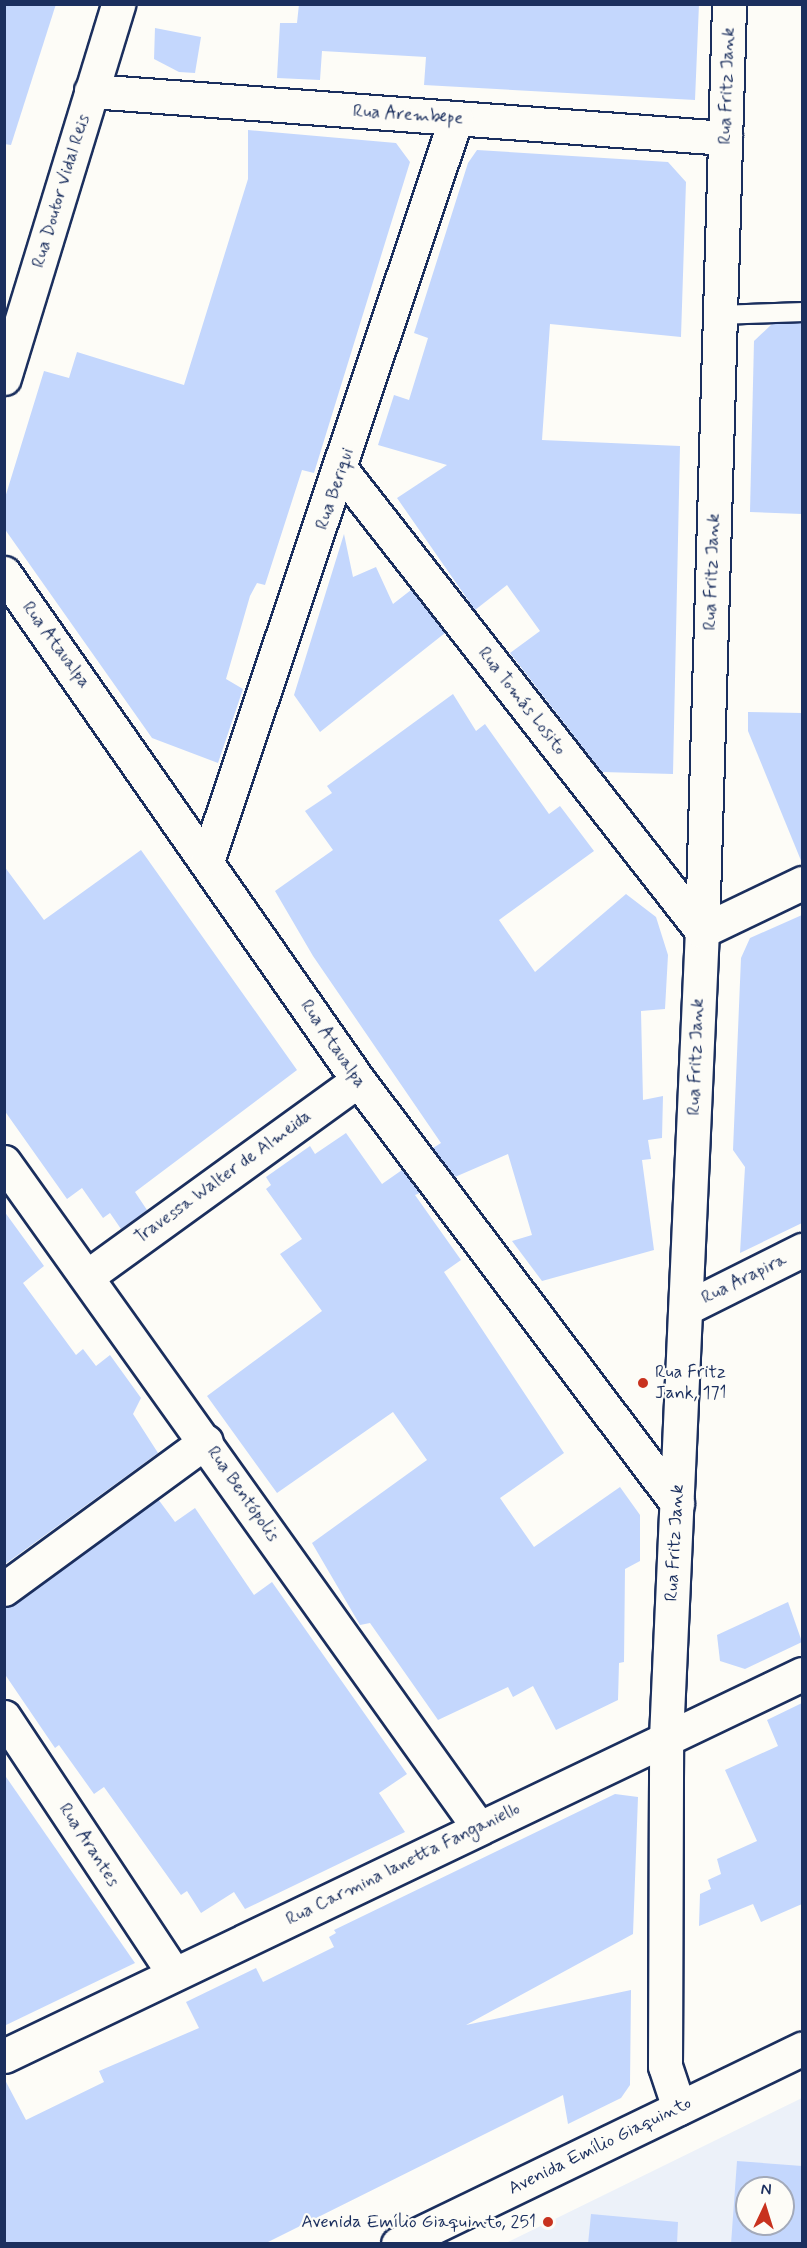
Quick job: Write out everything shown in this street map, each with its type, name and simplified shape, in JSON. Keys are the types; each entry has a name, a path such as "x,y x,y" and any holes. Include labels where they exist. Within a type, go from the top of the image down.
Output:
{"street":[{"name":"Rua Doutor Vidal Reis","path":"4,378 118,4"},
{"name":"Rua Fritz Jank","path":"679,2108 665,2066 666,1738 702,931 729,4"},
{"name":"Rua Arembepe","path":"91,92 725,138"},
{"name":"Rua Beriqui","path":"208,858 342,471 456,118"},
{"name":"Rua Tomás Losito","path":"342,471 702,931"},
{"name":"Rua Ataualpa","path":"4,573 208,858 358,1080 677,1503"},
{"path":"702,931 802,883"},
{"name":"Travessa Walter de Almeida","path":"89,1275 358,1080"},
{"name":"Rua Bentópolis","path":"4,1162 89,1275 479,1828"},
{"name":"Rua Arapira","path":"686,1308 802,1250"},
{"path":"4,1588 206,1441"},
{"name":"Rua Carmina Ianetta Fanganiello","path":"4,2056 802,1674"},
{"name":"Rua Arantes","path":"4,1717 174,1974"},
{"name":"Avenida Emílio Giaquinto","path":"398,2244 802,2049"}],"lane":[{"path":"720,315 802,312"}],"shaded area":[{"path":"802,2098 802,2243 506,2243"}],"building":[{"path":"4,4 56,4 11,145 4,144"},
{"path":"299,4 699,4 695,100 424,85 426,57 322,51 320,80 277,78 280,23 297,23"},
{"path":"155,28 201,37 195,73 179,72 154,59"},
{"path":"248,130 396,143 410,162 314,473 302,470 265,585 257,583 250,596 226,679 243,689 218,763 152,738 4,528 4,501 44,371 69,378 77,352 184,385 248,179"},
{"path":"477,150 668,162 686,182 681,337 550,324 542,440 680,446 673,774 602,772 510,653 540,631 507,585 475,610 397,498 447,465 378,445 394,395 409,400 428,338 414,333 468,163"},
{"path":"802,323 802,514 750,512 754,341 772,324"},
{"path":"344,534 353,577 376,567 393,604 411,590 445,633 320,732 294,695"},
{"path":"453,694 476,731 485,724 549,814 560,806 594,851 499,920 535,972 626,894 656,917 668,955 665,1009 641,1011 643,1100 663,1096 662,1138 648,1140 651,1159 642,1160 654,1250 542,1281 512,1241 532,1235 508,1154 455,1177 433,1148 441,1143 313,956 275,891 333,850 305,811 332,793 327,786"},
{"path":"748,712 802,713 802,863 748,731"},
{"path":"141,850 297,1070 135,1192 147,1210 121,1229 110,1213 103,1218 82,1188 67,1199 4,1110 4,866 44,920"},
{"path":"802,915 802,1223 740,1253 745,1167 733,1150 741,958 750,938"},
{"path":"346,1133 382,1184 402,1170 420,1193 415,1195 461,1260 444,1272 564,1453 500,1498 534,1547 620,1487 640,1515 640,1561 625,1569 624,1662 619,1663 618,1700 556,1730 533,1686 513,1697 508,1687 438,1720 370,1623 360,1625 312,1543 427,1460 393,1412 277,1493 207,1396 322,1311 280,1254 302,1239 266,1189 271,1185 266,1177 310,1146 315,1154"},
{"path":"4,1211 44,1266 23,1283 76,1355 83,1349 96,1366 110,1355 141,1398 133,1414 158,1453 4,1565"},
{"path":"158,1499 175,1522 195,1508 254,1595 272,1582 407,1774 379,1793 405,1832 245,1909 234,1892 201,1913 187,1891 181,1895 104,1787 94,1794 59,1745 55,1748 4,1673 4,1607"},
{"path":"788,1602 802,1642 745,1669 720,1661 717,1635"},
{"path":"802,1703 802,1904 761,1922 753,1904 699,1926 700,1894 711,1889 708,1880 721,1874 717,1859 757,1841 725,1770 778,1746 767,1720"},
{"path":"4,1774 135,1963 4,2026"},
{"path":"615,1794 638,1797 633,1934 466,2025 631,1990 630,2085 621,2098 568,2124 563,2095 264,2244 4,2244 4,2078 26,2120 104,2082 99,2071 199,2028 186,2002 256,1968 263,1982 334,1947 329,1937 336,1933 334,1930"},
{"path":"737,2161 802,2166 802,2244 731,2244 735,2189 735,2236 795,2236 795,2176 736,2176"},
{"path":"591,2214 678,2222 677,2244 588,2244"}],"place":[{"name":"Rua Fritz Jank, 171","path":"643,1383"},
{"name":"Avenida Emílio Giaquinto, 251","path":"548,2222"}]}
